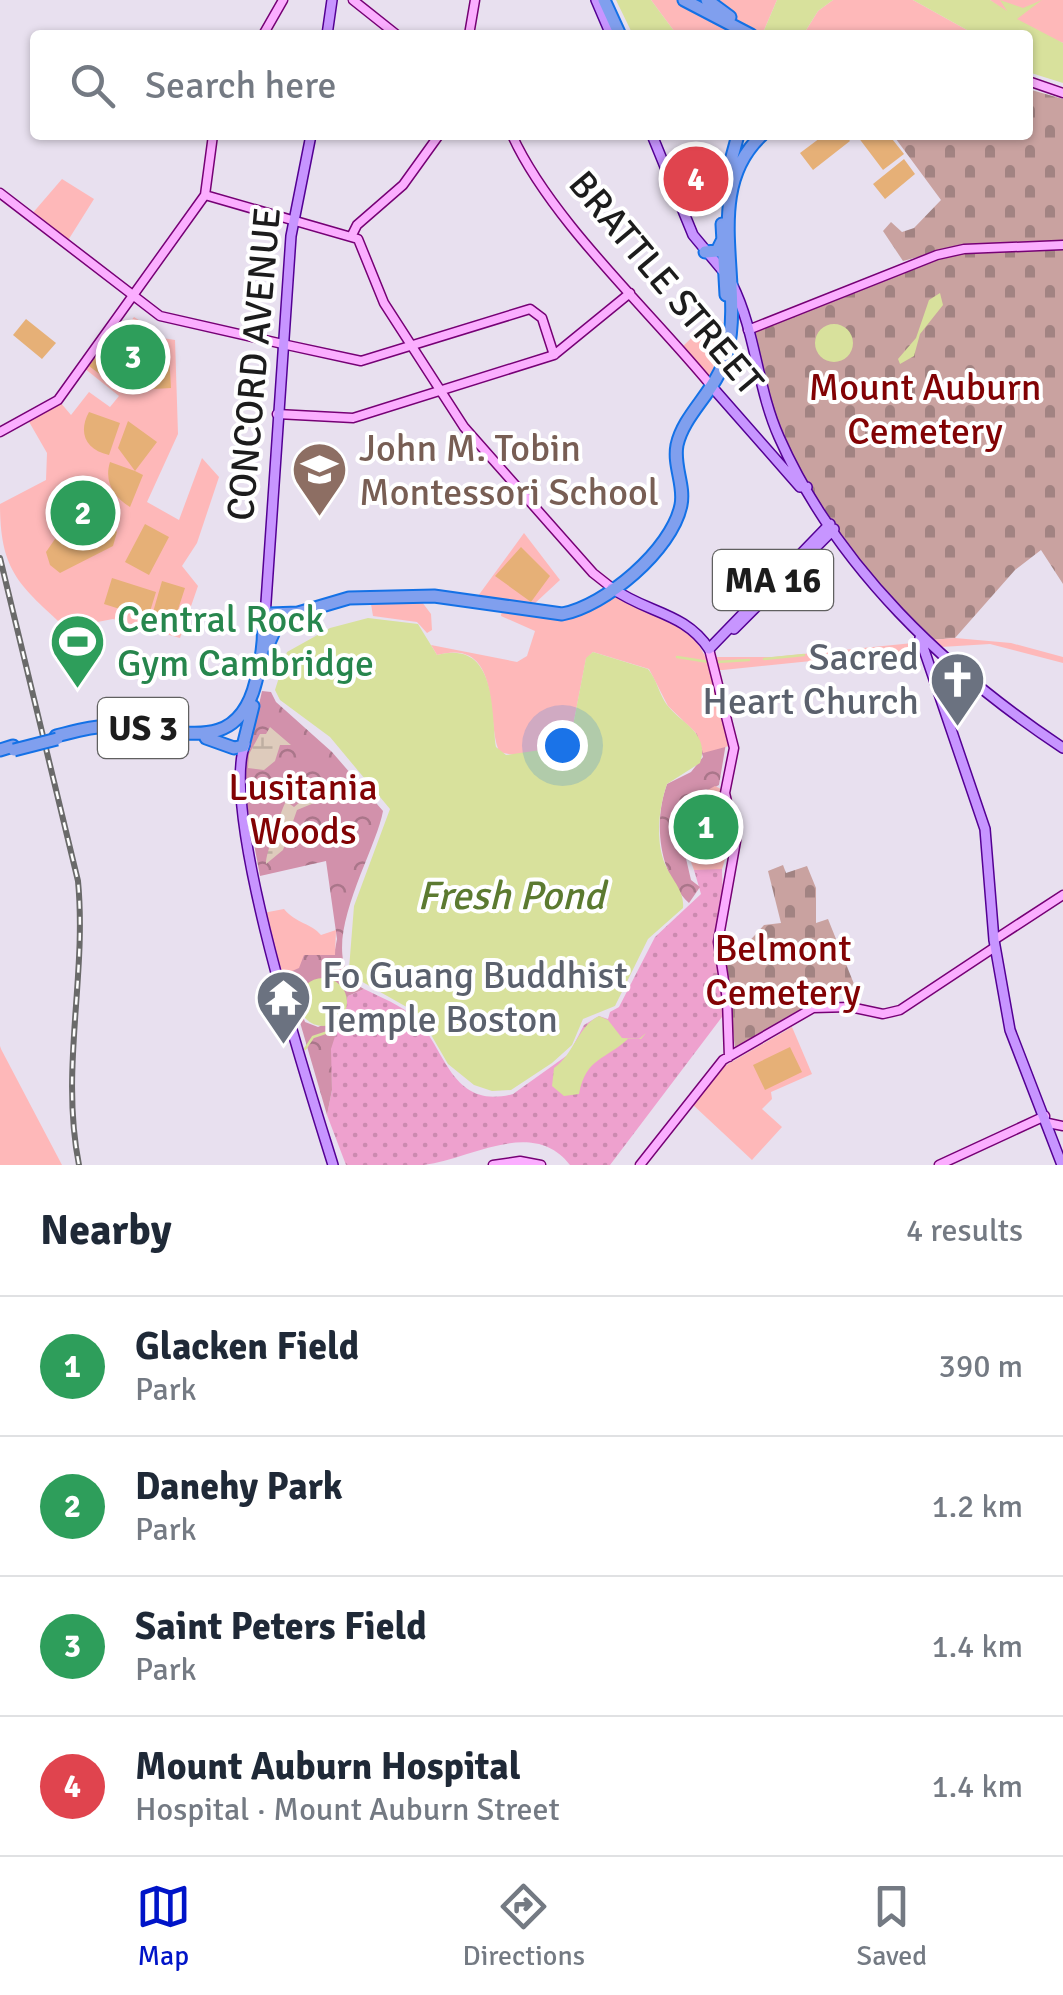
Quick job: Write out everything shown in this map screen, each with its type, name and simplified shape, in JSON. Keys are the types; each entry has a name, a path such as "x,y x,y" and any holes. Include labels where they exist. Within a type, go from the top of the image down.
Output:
{"highway":[{"path":"604,0 618,30"},
{"path":"687,0 745,30"},
{"path":"707,0 749,30"},
{"path":"726,0 735,20"},
{"path":"713,388 726,326 723,196 735,140"},
{"path":"733,286 729,198 749,140"},
{"path":"740,161 758,140"},
{"path":"246,741 271,622 353,598 438,596 559,614 580,608 648,562 674,525 682,498 676,464 678,441 713,388 736,308 723,196"},
{"path":"705,252 717,250 722,241"},
{"name":"US 3","path":"0,752 112,726 200,733 230,727 250,704 271,622"},
{"path":"230,746 226,734 230,727 244,728 246,741"},
{"name":"US 3","path":"57,738 115,730 215,739 230,746 246,741"}],"main road":[{"path":"328,30 332,0"},
{"path":"596,0 609,30"},
{"name":"CONCORD AVENUE","path":"271,622 265,600 282,344 294,217 309,140"},
{"path":"654,140 692,234 733,286"},
{"path":"736,308 748,330 788,464 832,526"},
{"name":"BRATTLE STREET","path":"713,388 788,464"},
{"name":"MA 16","path":"699,636 717,638 832,526"},
{"name":"MA 16","path":"612,588 640,606 680,619 699,636 712,660 832,526"},
{"name":"MA 16","path":"832,526 928,650"},
{"path":"712,660 717,638"},
{"path":"928,650 1063,748"},
{"path":"928,650 986,829 994,943 1010,1030 1060,1147 1062,1165"},
{"path":"240,776 246,741"},
{"path":"230,746 240,776 282,999 333,1165"}],"street":[{"path":"266,30 284,0"},
{"path":"353,0 391,30"},
{"path":"470,30 475,0"},
{"path":"1033,82 1063,93"},
{"path":"0,432 58,400 134,297 205,195 212,140"},
{"path":"352,235 357,224 403,186 435,140"},
{"name":"BRATTLE STREET","path":"515,140 530,168 630,293 713,388"},
{"path":"0,193 134,297 170,320 361,362 530,309 542,318 554,355"},
{"path":"205,195 352,235 362,244 383,302 470,433 595,575 612,588"},
{"path":"748,330 937,255 970,248 1063,245"},
{"path":"277,414 353,418 554,355 630,293"},
{"path":"712,660 734,748 725,795 736,839 718,939 727,1000 729,1056"},
{"path":"640,1165 713,1068 729,1056 813,1008 852,1007 883,1014 900,1010 1063,895"},
{"path":"939,1165 1047,1120 1063,1126"},
{"path":"493,1165 520,1161 541,1165"}],"shaded area":[{"path":"651,0 777,0 764,30 673,30"},
{"path":"833,0 913,0 967,30 806,30 818,11"},
{"path":"990,0 1063,0 1063,43 1027,28"},
{"path":"817,140 850,141 813,170 800,153"},
{"path":"860,140 893,140 904,154 883,170"},
{"path":"904,159 915,174 885,199 873,184"},
{"path":"62,179 94,199 67,242 31,215"},
{"path":"134,317 154,330 150,336 175,340 178,434 147,502 179,520 202,458 219,477 197,543 182,566 198,586 180,638 113,619 66,628 15,575 1,527 0,504 46,480 47,453 28,420 60,402 71,415 89,392 110,407 119,396 84,368 116,326 123,331"},
{"path":"26,319 56,343 42,359 13,335"},
{"path":"723,322 711,378 682,347 702,328"},
{"path":"116,330 129,344 135,360 134,377 126,394 89,366"},
{"path":"169,353 171,388 136,390 145,362"},
{"path":"89,412 120,423 109,455 94,449 86,439 84,426"},
{"path":"128,421 157,442 135,471 118,448"},
{"path":"110,462 143,475 130,507 111,488 108,469"},
{"path":"102,515 117,532 113,546 60,573 50,565 46,552 55,539"},
{"path":"145,524 169,537 149,575 125,562"},
{"path":"524,533 560,580 533,605 478,596"},
{"path":"521,547 550,576 531,602 495,576"},
{"path":"112,578 156,592 148,618 104,604"},
{"path":"162,581 185,588 173,625 151,619"},
{"path":"613,593 671,620 697,643 712,675 729,746 703,753 697,734 668,706 649,669 593,652 586,659 571,736 537,752 500,752 483,670 473,658 459,653 437,655 431,645 517,662 527,656 535,631 501,616 502,608 555,618"},
{"path":"422,602 431,614 432,630 427,633 417,622 373,616 371,604"},
{"path":"931,640 1011,643 1063,657 1063,663 990,644 941,647"},
{"path":"913,643 919,650 723,670 719,670 715,657 773,657"},
{"path":"715,786 721,789 732,837 722,869 694,870 680,833 693,805"},
{"path":"694,811 722,811 720,838 711,837 713,850 686,852 688,823 695,824"},
{"path":"722,869 723,909 715,939 725,1013 610,1165 570,1165 555,1151 520,1142 424,1165 346,1165 327,1115 332,1090 330,1049 348,996 364,989 407,1012 428,1034 454,1075 477,1094 513,1094 569,1054 584,1025 599,1016 608,1019 610,1012 619,1007 655,937 701,894 694,870"},
{"path":"284,909 321,935 336,930 335,955 304,955 299,968 292,971 285,998 263,913"},
{"path":"792,1027 812,1074 771,1092 772,1099 762,1109 782,1127 752,1160 692,1104 723,1067"},
{"path":"0,1046 1,1049 62,1165 0,1165"},
{"path":"790,1047 802,1072 765,1090 753,1065"}],"green space":[{"path":"1033,90 1063,99 1063,243 962,245 903,261 883,231 891,222 902,232 914,228 941,200 897,140 1033,140"},
{"name":"Mount Auburn Cemetery","path":"1063,248 1063,584 1041,550 1015,570 955,638 931,640 866,569 807,484 780,428 754,331 903,270 957,254"},
{"name":"Lusitania Woods","path":"262,691 271,692 276,702 332,752 383,811 344,931 342,955 348,975 364,989 348,996 342,1014 342,992 324,976 300,1008 305,1022 318,1027 342,1016 331,1049 332,1090 327,1115 290,988 291,971 303,955 334,955 337,939 326,861 260,876 242,779"},
{"path":"694,713 726,743 719,785 702,794 680,833 691,880 700,887 689,903 665,863 660,815 667,784 691,772 703,757 695,730 683,720"},
{"path":"270,727 291,745 280,745 275,761 264,770 248,768 249,754 260,734 266,734"},
{"path":"306,797 314,803 297,810 283,850 266,864 286,801 294,807"},
{"name":"Belmont Cemetery","path":"783,865 786,873 807,866 816,888 816,923 828,919 856,989 830,993 831,1003 807,1006 735,1048 725,968 731,948 745,946 764,925 781,923 768,871"}],"water":[{"path":"616,0 651,0 673,30 631,30"},
{"path":"777,0 833,0 818,11 806,30 764,30"},
{"path":"913,0 990,0 1007,11 1000,0 1023,8 1042,0 1017,19 1063,43 1063,83 1033,74 1033,30 967,30"},
{"path":"940,293 943,305 920,334 914,356 900,364 898,359 916,338 929,300"},
{"path":"834,324 847,330 853,343 847,356 834,362 821,356 815,343 821,330"},
{"name":"Fresh Pond","path":"368,618 418,624 437,655 457,653 471,657 487,681 496,747 506,755 554,748 571,736 586,658 593,652 648,669 667,705 693,730 701,744 700,763 667,784 660,813 662,855 680,891 683,908 648,939 615,1006 583,1019 572,1045 511,1090 492,1091 474,1085 448,1064 419,1014 359,980 349,969 354,906 390,809 330,737 280,700 275,690 287,652 330,628"},
{"path":"323,978 340,985 347,1002 340,1019 323,1026 306,1019 299,1002 306,985"},
{"path":"599,1016 608,1020 622,1038 629,1038 592,1066 579,1094 564,1096 552,1086 554,1068 586,1026"}],"waterway":[{"path":"764,659 804,655"},
{"path":"677,657 709,662"},
{"path":"717,662 749,660"},
{"path":"305,1049 313,1037 328,1032 327,1024"}],"railway":[{"path":"0,558 78,881 80,917 72,1094 79,1165"}],"place":[{"name":"Mount Auburn Hospital","path":"696,179"},
{"name":"Saint Peters Field","path":"133,357"},
{"name":"Danehy Park","path":"83,513"},
{"name":"John M. Tobin Montessori School","path":"320,519"},
{"name":"Central Rock Gym Cambridge","path":"78,690"},
{"name":"Sacred Heart Church","path":"958,728"},
{"name":"Glacken Field","path":"706,827"},
{"name":"Fo Guang Buddhist Temple Boston","path":"283,1046"}]}
